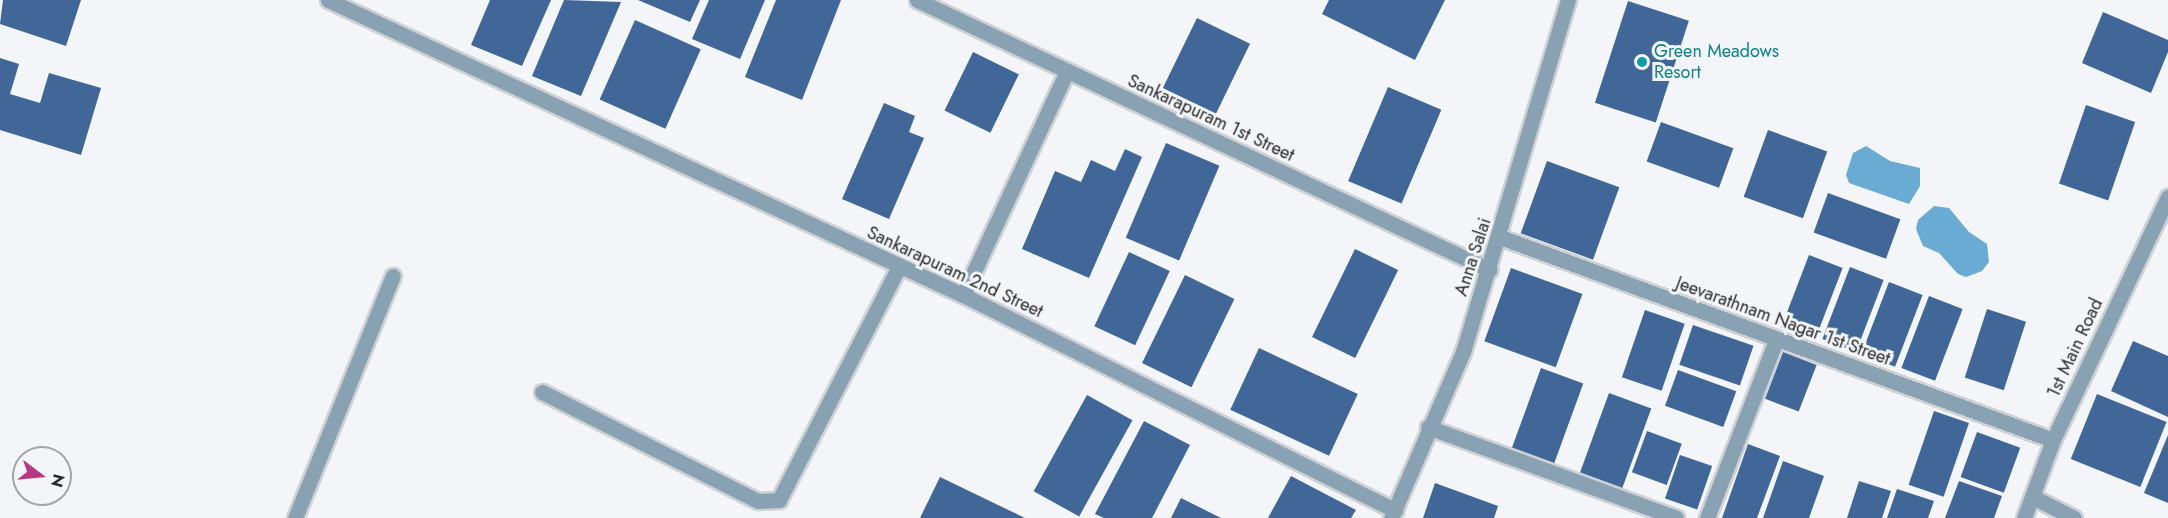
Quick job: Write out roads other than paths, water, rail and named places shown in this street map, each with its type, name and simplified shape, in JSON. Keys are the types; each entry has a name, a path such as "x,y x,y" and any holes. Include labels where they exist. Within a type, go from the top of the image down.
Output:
{"street":[{"name":"Sankarapuram 2nd Street","path":"328,0 898,268 963,295 1393,514"},
{"name":"Sankarapuram 1st Street","path":"917,0 1490,270"},
{"name":"Anna Salai","path":"1393,514 1428,427 1463,352 1500,237 1568,0"},
{"path":"963,295 1066,72"},
{"name":"1st Main Road","path":"2024,518 2053,440 2168,197"},
{"name":"Jeevarathnam Nagar 1st Street","path":"1500,237 2053,440"},
{"path":"542,392 758,501 779,500 898,268"},
{"path":"295,518 393,276"},
{"path":"1707,518 1776,340"},
{"path":"1428,427 1676,518"},
{"path":"2033,497 2074,518"}],"water":[{"path":"1866,146 1890,161 1920,168 1920,186 1909,204 1849,183 1846,175 1853,153"},
{"path":"1934,206 1949,208 1969,232 1987,244 1989,262 1982,271 1966,277 1958,274 1939,253 1923,246 1916,229 1918,220"}],"place":[{"name":"Green Meadows Resort","path":"1642,62"}]}
